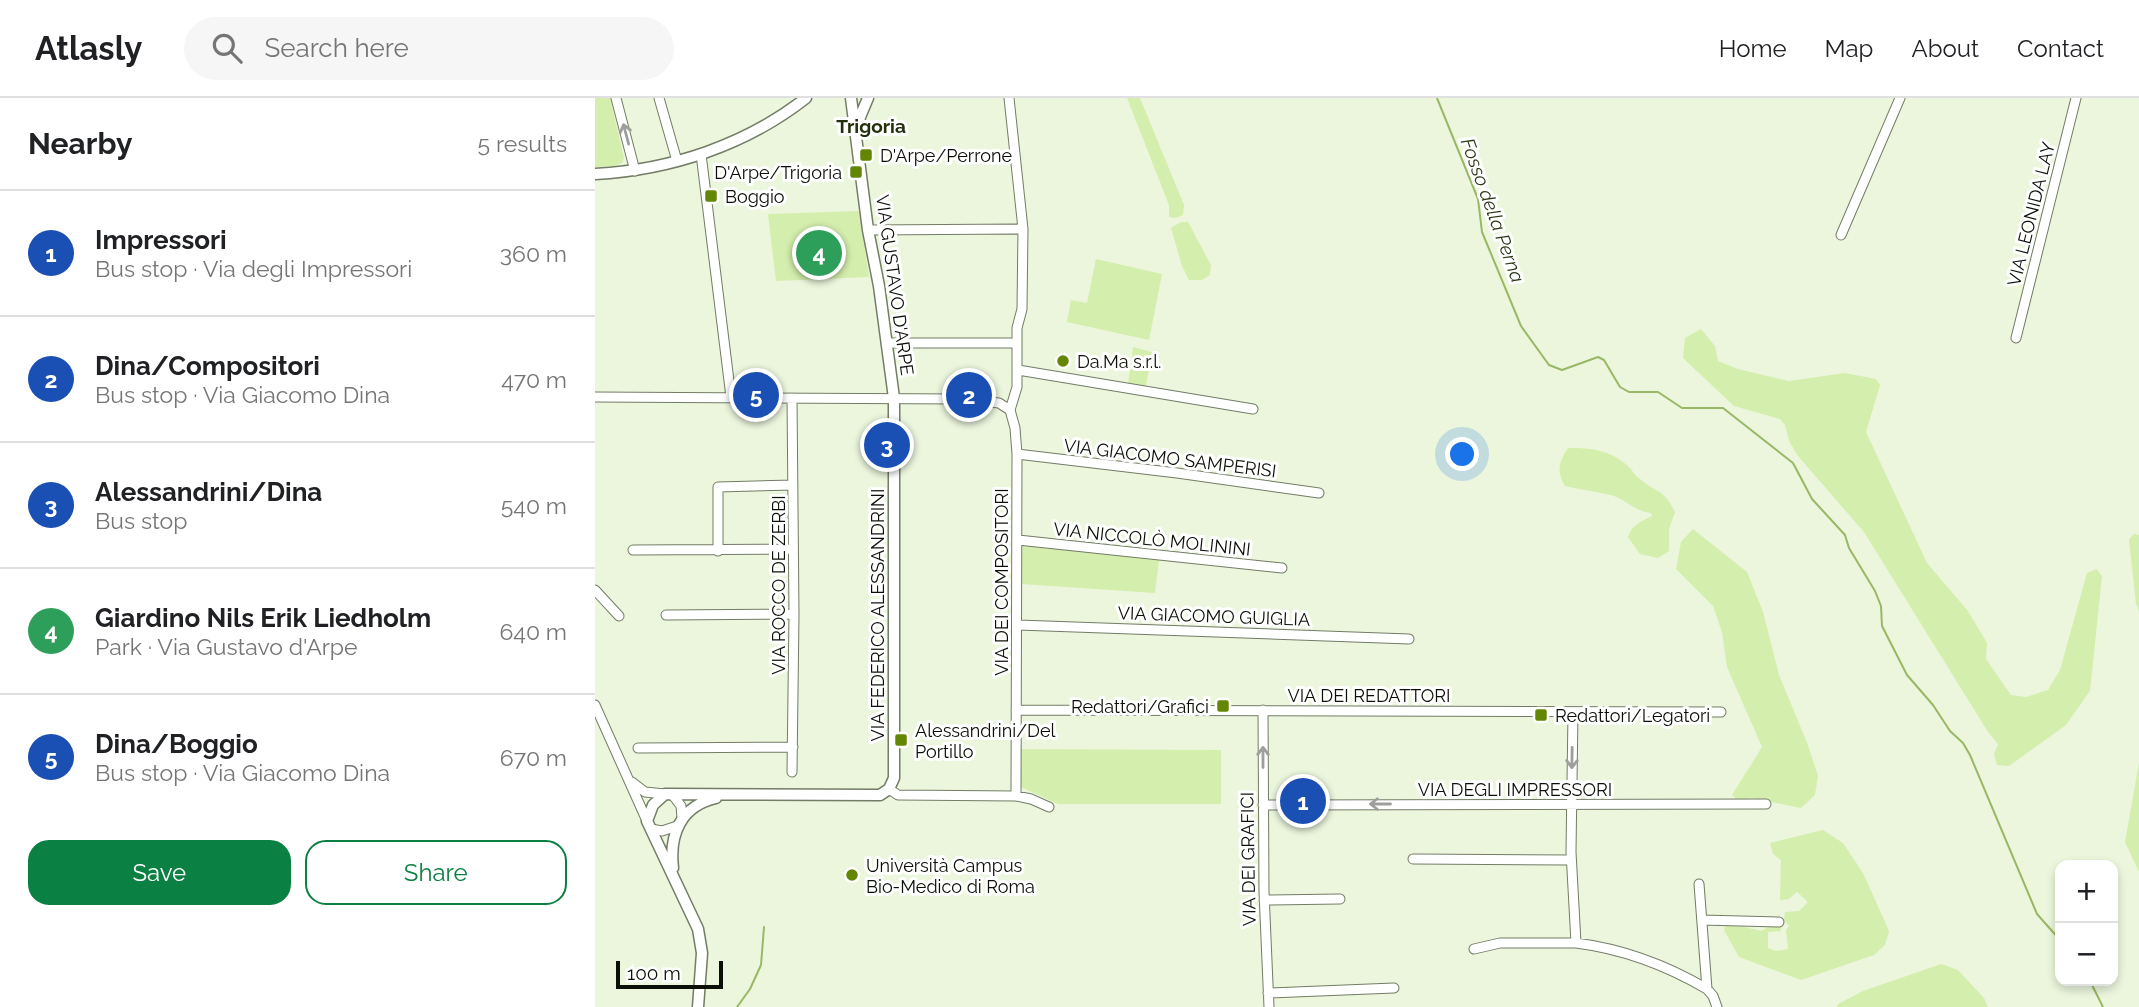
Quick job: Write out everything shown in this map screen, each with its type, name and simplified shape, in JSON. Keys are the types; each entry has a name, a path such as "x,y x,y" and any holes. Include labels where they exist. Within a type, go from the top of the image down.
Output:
{"street":[{"path":"617,98 635,170"},
{"path":"659,98 677,160"},
{"path":"595,174 635,170 701,154 764,128 807,98"},
{"name":"VIA GUSTAVO D'ARPE","path":"851,98 894,398"},
{"name":"VIA GUSTAVO D'ARPE","path":"857,135 860,117 868,98"},
{"name":"VIA DEI COMPOSITORI","path":"1009,98 1023,229 1022,309 1017,331 1017,390 1010,410 1015,428 1017,454 1016,796"},
{"path":"1841,235 1900,98"},
{"name":"VIA LEONIDA LAY","path":"2016,338 2076,98"},
{"path":"701,154 731,397"},
{"path":"868,230 1023,229"},
{"path":"887,344 1011,343"},
{"path":"1018,370 1253,409"},
{"path":"595,397 982,400 999,402 1010,410"},
{"name":"VIA ROCCO DE ZERBI","path":"792,398 792,772"},
{"name":"VIA FEDERICO ALESSANDRINI","path":"889,789 894,778 895,763 894,398"},
{"name":"VIA GIACOMO SAMPERISI","path":"1017,454 1319,493"},
{"path":"718,551 718,487 793,485"},
{"name":"VIA NICCOLÒ MOLININI","path":"1018,540 1282,568"},
{"path":"633,550 793,549"},
{"path":"595,590 619,615"},
{"path":"666,615 794,614"},
{"name":"VIA GIACOMO GUIGLIA","path":"1018,625 1409,639"},
{"path":"595,705 698,929 702,953 698,1007"},
{"name":"VIA DEI REDATTORI","path":"1016,710 1721,712"},
{"name":"VIA DEI GRAFICI","path":"1263,710 1264,900 1269,1007"},
{"path":"1573,712 1571,860 1576,943"},
{"path":"638,748 793,747"},
{"path":"627,775 641,790 669,794 880,795 889,789 898,794 1016,796 1049,807"},
{"path":"669,794 681,806 672,845 674,877"},
{"path":"649,825 653,804 669,794"},
{"path":"649,825 662,831 679,822 706,800 728,795"},
{"name":"VIA DEGLI IMPRESSORI","path":"1263,805 1766,804"},
{"path":"1413,859 1571,860"},
{"path":"1699,884 1707,989"},
{"path":"1264,900 1340,899"},
{"path":"1702,920 1779,922"},
{"path":"1474,949 1500,943 1576,943 1613,949 1637,956 1707,989 1715,999 1717,1007"},
{"path":"1268,993 1394,988"}],"green space":[{"path":"595,98 610,98 624,158 622,163 614,166 595,167"},
{"path":"1127,98 1140,98 1184,205 1183,215 1169,217 1169,205"},
{"path":"859,211 869,277 776,281 768,214"},
{"path":"1181,222 1188,222 1211,265 1210,275 1202,280 1189,280 1182,266 1171,228"},
{"path":"1096,259 1162,274 1149,340 1067,322 1071,300 1087,303"},
{"path":"1701,329 1715,346 1718,361 1738,369 1789,381 1845,373 1876,379 1880,385 1866,432 1927,563 1968,611 1987,643 1986,659 2011,695 2026,697 2048,690 2060,670 2087,573 2097,569 2102,576 2090,691 2066,725 2009,766 1997,765 1994,754 1998,744 1864,532 1798,456 1789,441 1785,425 1780,419 1734,406 1683,358 1685,338"},
{"path":"1133,347 1152,352 1146,386 1128,384"},
{"path":"1568,448 1593,450 1615,457 1638,478 1663,495 1675,512 1669,529 1669,551 1658,558 1640,554 1628,537 1635,526 1652,516 1651,513 1639,510 1615,497 1565,486 1560,476 1560,467"},
{"path":"1693,529 1747,572 1763,612 1779,675 1818,776 1815,795 1801,808 1752,798 1738,800 1732,795 1762,747 1727,667 1722,632 1713,606 1676,569 1681,542"},
{"path":"2134,534 2139,535 2139,611 2129,539"},
{"path":"1027,545 1159,560 1155,593 1022,584 1021,548"},
{"path":"1020,749 1221,750 1221,804 1058,804 1021,787"},
{"path":"2139,763 2139,872 2125,842"},
{"path":"1823,830 1843,843 1863,873 1889,931 1885,945 1874,955 1801,980 1739,957 1724,930 1726,923 1762,931 1769,926 1780,925 1781,931 1768,932 1768,948 1776,951 1788,949 1786,930 1789,926 1784,920 1785,912 1799,911 1808,902 1797,892 1789,899 1780,900 1781,860 1773,854 1770,843"},
{"path":"1941,964 1958,970 1984,998 1988,1007 1837,1007 1863,991"}],"waterway":[{"name":"Fosso della Perna","path":"1437,98 1478,199 1482,232 1521,326 1549,365 1562,370 1598,357 1604,360 1620,387 1629,392 1658,392 1682,408 1723,408 1793,463 1812,499 1845,535 1849,548 1875,591 1881,606 1882,626 1907,675 1970,755 2037,914 2055,934"},
{"path":"737,1007 750,989 761,965 764,927"},
{"name":"Fosso della Perna","path":"2092,986 2103,1007"}],"place":[{"name":"D'Arpe/Perrone","path":"866,155"},
{"name":"D'Arpe/Trigoria","path":"856,172"},
{"name":"Boggio","path":"711,196"},
{"name":"Giardino Nils Erik Liedholm","path":"819,253"},
{"name":"Da.Ma s.r.l.","path":"1063,361"},
{"name":"Dina/Boggio","path":"756,395"},
{"name":"Dina/Compositori","path":"969,395"},
{"name":"Alessandrini/Dina","path":"887,445"},
{"name":"Redattori/Grafici","path":"1223,706"},
{"name":"Redattori/Legatori","path":"1541,715"},
{"name":"Alessandrini/Del Portillo","path":"901,740"},
{"name":"Impressori","path":"1303,801"},
{"name":"Università Campus Bio-Medico di Roma","path":"852,875"}],"district":[{"name":"Trigoria","path":"871,126"}]}
